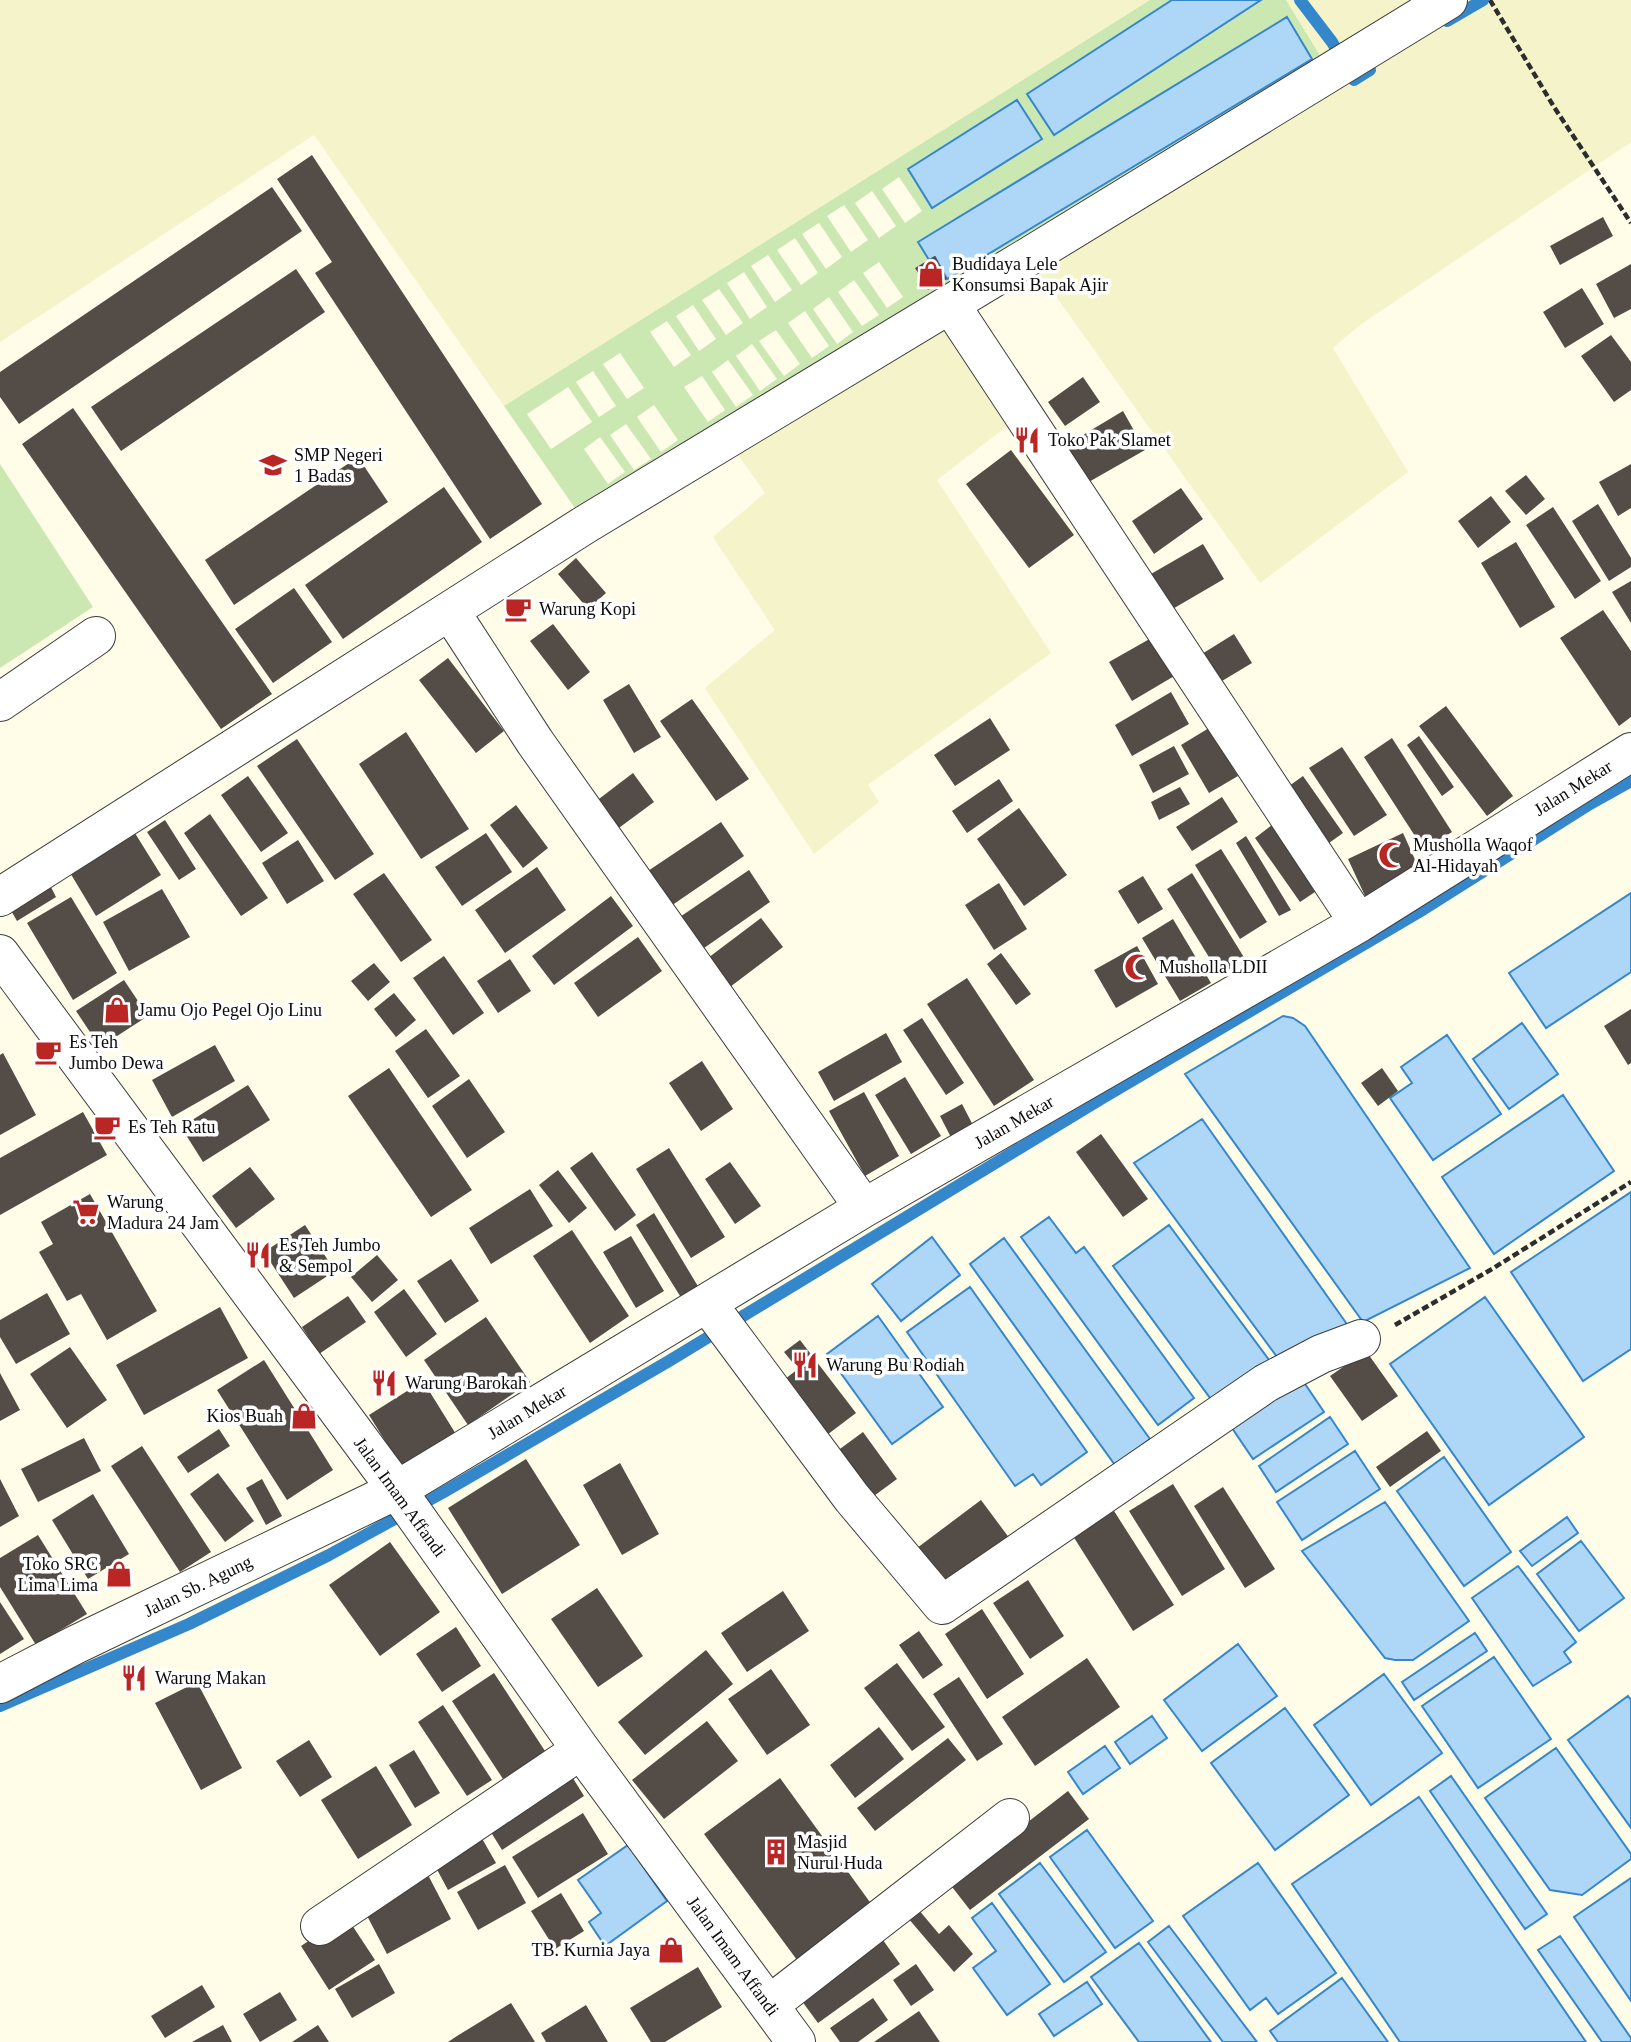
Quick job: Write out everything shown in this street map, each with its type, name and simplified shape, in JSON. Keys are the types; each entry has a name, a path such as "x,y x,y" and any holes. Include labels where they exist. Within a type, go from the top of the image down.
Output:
{"street":[{"path":"0,897 586,524 1448,0"},
{"path":"950,304 1359,923"},
{"path":"450,611 543,753 864,1208"},
{"path":"0,702 96,636"},
{"name":"Jalan Mekar","path":"409,1509 720,1321 864,1208 1359,923 1630,755"},
{"name":"Jalan Imam Affandi","path":"0,954 409,1509 581,1750 796,2042"},
{"path":"720,1321 852,1498 942,1605 1266,1383 1321,1354 1361,1339"},
{"name":"Jalan Sb. Agung","path":"0,1684 75,1645 409,1509"},
{"path":"320,1926 581,1750"},
{"path":"769,2005 1010,1818"}],"path":[{"path":"1490,0 1554,107 1631,223"},
{"path":"1361,1339 1394,1326 1492,1269 1631,1182"}],"green space":[{"path":"0,0 1150,0 504,406 314,135 0,342"},
{"path":"1150,0 1172,0 1028,94 1054,135 1261,0 1286,0 1330,72 586,524 504,406","holes":["1288,17 1312,59 928,290 915,268 929,260 918,241","1016,100 1041,139 933,208 909,169","899,177 922,211 905,223 882,189","872,191 896,226 879,238 855,203","844,205 868,240 851,252 827,216","819,223 842,257 826,269 802,234","795,238 818,273 801,285 777,250","768,255 792,290 775,302 751,266","879,262 903,297 887,308 863,273","744,272 767,307 750,319 727,283","854,280 879,315 862,326 838,292","719,289 743,323 726,335 702,300","829,297 853,332 837,344 813,309","693,305 716,339 699,351 676,316","805,311 829,346 812,358 788,323","667,321 691,355 674,367 650,332","776,330 800,364 784,376 759,341","752,344 777,379 760,391 736,356","620,353 644,388 627,399 603,364","728,360 753,395 736,407 712,372","593,371 616,406 599,417 576,382","702,376 725,410 708,422 684,387","568,387 592,422 551,449 527,414","654,405 678,440 661,452 637,417","626,424 651,459 634,470 610,435","600,437 625,472 608,484 584,449"]},
{"path":"1286,0 1631,0 1631,142 1360,325 1333,348 1408,472 1260,583 1028,257 1330,72"},
{"path":"950,304 1023,414 937,480 1051,653 868,785 879,802 814,854 705,688 775,630 713,537 765,493 727,439"},
{"path":"0,464 93,607 0,668"}],"water":[{"path":"1172,0 1261,0 1054,135 1027,94"},
{"path":"1287,17 1312,59 947,279 935,257 929,260 918,242"},
{"path":"1017,100 1042,139 932,208 908,169"},
{"path":"1631,893 1631,972 1546,1028 1509,973"},
{"path":"1283,1016 1293,1018 1305,1026 1470,1268 1363,1322 1185,1074"},
{"path":"1522,1023 1558,1074 1509,1109 1473,1059"},
{"path":"1447,1035 1501,1114 1433,1160 1390,1098 1412,1083 1401,1067"},
{"path":"1563,1095 1614,1171 1494,1254 1442,1177"},
{"path":"1202,1119 1349,1327 1280,1361 1134,1163"},
{"path":"1631,1192 1631,1349 1583,1381 1511,1272"},
{"path":"1049,1217 1076,1253 1084,1247 1194,1398 1158,1425 1021,1237"},
{"path":"1169,1225 1272,1364 1216,1406 1113,1266"},
{"path":"932,1237 960,1275 901,1321 872,1284"},
{"path":"1004,1238 1150,1439 1115,1465 970,1264"},
{"path":"970,1287 1087,1452 1041,1485 1033,1474 1015,1486 907,1332"},
{"path":"1485,1297 1584,1437 1489,1505 1390,1364"},
{"path":"878,1316 943,1407 892,1444 827,1354"},
{"path":"1299,1375 1324,1412 1253,1459 1228,1422"},
{"path":"1330,1417 1348,1444 1276,1492 1259,1466"},
{"path":"1355,1451 1380,1489 1302,1540 1277,1502"},
{"path":"1444,1457 1511,1552 1464,1586 1397,1491"},
{"path":"1385,1502 1469,1621 1413,1660 1385,1658 1302,1551"},
{"path":"1567,1517 1578,1533 1532,1566 1520,1551"},
{"path":"1581,1541 1624,1598 1579,1631 1537,1574"},
{"path":"1518,1566 1576,1642 1564,1652 1571,1662 1533,1686 1472,1598"},
{"path":"1475,1633 1487,1651 1414,1700 1402,1682"},
{"path":"1238,1644 1277,1696 1202,1751 1164,1700"},
{"path":"1494,1657 1551,1739 1478,1788 1422,1706"},
{"path":"1384,1674 1442,1753 1371,1805 1314,1725"},
{"path":"1628,1696 1631,1700 1631,1828 1568,1740"},
{"path":"1285,1708 1349,1795 1275,1850 1211,1763"},
{"path":"1152,1716 1167,1738 1130,1764 1115,1742"},
{"path":"1105,1746 1120,1768 1083,1794 1068,1772"},
{"path":"1556,1748 1631,1854 1631,1859 1582,1895 1550,1890 1485,1798"},
{"path":"1451,1776 1547,1914 1525,1929 1430,1791"},
{"path":"1419,1797 1586,2042 1400,2042 1292,1884"},
{"path":"1087,1830 1153,1921 1115,1948 1050,1857"},
{"path":"628,1845 667,1901 605,1946 589,1922 601,1913 578,1880"},
{"path":"1040,1863 1106,1952 1064,1982 999,1894"},
{"path":"1258,1863 1336,1973 1278,2014 1266,1998 1250,2010 1183,1916"},
{"path":"1631,1878 1631,2001 1574,1917"},
{"path":"992,1903 1050,1984 1007,2015 973,1968 996,1951 972,1918"},
{"path":"1169,1926 1257,2042 1223,2042 1148,1942"},
{"path":"1560,1936 1631,2038 1631,2042 1602,2042 1538,1950"},
{"path":"1139,1943 1211,2042 1139,2042 1091,1977"},
{"path":"1342,1978 1388,2042 1278,2042 1270,2031"},
{"path":"1087,1982 1102,2004 1054,2036 1039,2014"}],"building":[{"path":"312,155 542,504 490,539 315,273 332,262 277,179"},
{"path":"272,187 302,231 19,424 0,397 0,372"},
{"path":"1603,217 1613,236 1560,265 1550,246"},
{"path":"935,256 947,279 928,290 915,268"},
{"path":"1631,264 1631,309 1614,318 1596,284"},
{"path":"296,269 325,312 121,451 91,407"},
{"path":"1582,288 1604,324 1565,348 1543,312"},
{"path":"1611,335 1631,362 1631,390 1614,402 1581,356"},
{"path":"1083,377 1100,402 1065,426 1048,402"},
{"path":"73,408 272,694 221,729 22,444"},
{"path":"1123,411 1145,450 1080,487 1058,450"},
{"path":"1011,450 1074,535 1029,568 966,484"},
{"path":"358,457 388,502 234,605 205,560"},
{"path":"1631,464 1631,508 1618,516 1599,482"},
{"path":"1526,475 1545,499 1526,515 1505,491"},
{"path":"444,487 482,542 343,639 305,585"},
{"path":"1181,488 1203,519 1154,554 1132,521"},
{"path":"1491,496 1511,522 1478,548 1458,521"},
{"path":"1598,504 1631,558 1631,567 1609,581 1572,521"},
{"path":"1553,507 1601,581 1575,599 1526,525"},
{"path":"1516,542 1555,607 1520,628 1481,563"},
{"path":"1203,544 1224,579 1164,614 1144,578"},
{"path":"576,558 606,593 588,609 558,574"},
{"path":"1631,581 1631,623 1612,592"},
{"path":"294,588 332,642 273,683 235,629"},
{"path":"1603,610 1631,651 1631,717 1619,726 1560,638"},
{"path":"553,624 590,672 568,690 530,641"},
{"path":"1234,634 1252,663 1207,690 1189,662"},
{"path":"1153,637 1176,675 1132,701 1109,662"},
{"path":"448,658 504,731 476,753 419,680"},
{"path":"629,684 661,737 634,753 603,700"},
{"path":"1171,692 1189,724 1132,756 1115,725"},
{"path":"692,699 749,779 716,801 660,721"},
{"path":"1446,706 1513,796 1487,816 1419,726"},
{"path":"990,718 1010,750 955,786 934,755"},
{"path":"1209,728 1238,776 1209,793 1181,745"},
{"path":"406,732 469,829 421,859 359,764"},
{"path":"1419,736 1454,787 1442,796 1407,745"},
{"path":"1392,738 1452,832 1424,850 1364,757"},
{"path":"297,739 374,854 335,880 257,766"},
{"path":"1174,746 1189,774 1153,793 1139,765"},
{"path":"1342,747 1387,815 1354,836 1309,768"},
{"path":"633,773 654,802 612,833 591,805"},
{"path":"248,776 288,833 261,852 221,795"},
{"path":"1303,776 1343,833 1322,848 1282,791"},
{"path":"999,779 1013,801 967,833 952,811"},
{"path":"1180,787 1190,804 1159,820 1151,802"},
{"path":"1222,797 1238,822 1192,851 1176,827"},
{"path":"516,805 548,848 523,868 490,825"},
{"path":"1019,808 1067,875 1024,906 977,839"},
{"path":"210,814 268,898 241,916 184,833"},
{"path":"165,820 196,869 179,880 147,832"},
{"path":"721,822 744,856 665,910 642,875"},
{"path":"1272,825 1318,890 1300,902 1255,838"},
{"path":"133,830 161,875 96,916 69,871"},
{"path":"486,833 512,872 462,906 435,867"},
{"path":"1403,833 1421,873 1366,898 1348,859"},
{"path":"1246,836 1291,910 1279,916 1236,843"},
{"path":"298,840 324,881 287,904 262,863"},
{"path":"1221,849 1267,922 1240,939 1195,865"},
{"path":"537,867 566,910 505,953 475,910"},
{"path":"749,870 770,902 694,955 671,923"},
{"path":"384,873 432,940 401,962 353,894"},
{"path":"1192,873 1245,959 1220,975 1167,889"},
{"path":"1143,876 1163,909 1138,924 1118,891"},
{"path":"49,883 56,897 17,921 9,907"},
{"path":"999,883 1027,929 994,950 965,905"},
{"path":"162,889 190,937 129,971 103,922"},
{"path":"611,896 633,926 554,985 532,956"},
{"path":"71,897 117,973 73,1000 27,923"},
{"path":"761,918 783,947 722,993 700,964"},
{"path":"1173,919 1211,983 1180,1001 1142,938"},
{"path":"638,937 662,971 598,1017 574,983"},
{"path":"1137,946 1158,984 1116,1008 1094,970"},
{"path":"1001,953 1031,994 1016,1005 987,964"},
{"path":"444,956 484,1013 453,1035 413,978"},
{"path":"510,959 531,991 498,1013 477,981"},
{"path":"374,963 390,982 368,1001 351,981"},
{"path":"967,978 1034,1080 994,1106 927,1004"},
{"path":"124,980 148,1016 100,1047 76,1011"},
{"path":"394,993 416,1020 396,1037 374,1009"},
{"path":"1631,1009 1631,1063 1628,1065 1604,1026"},
{"path":"922,1018 964,1083 946,1095 903,1030"},
{"path":"426,1029 460,1076 428,1098 395,1051"},
{"path":"886,1033 902,1062 834,1101 818,1072"},
{"path":"215,1045 235,1081 172,1117 152,1080"},
{"path":"3,1053 36,1115 0,1135 0,1055"},
{"path":"702,1061 733,1109 701,1131 669,1083"},
{"path":"389,1068 472,1190 431,1217 348,1096"},
{"path":"1382,1068 1398,1091 1378,1106 1361,1083"},
{"path":"905,1077 941,1136 911,1154 875,1095"},
{"path":"469,1079 505,1132 467,1158 432,1106"},
{"path":"248,1085 270,1120 203,1162 181,1127"},
{"path":"864,1092 899,1156 865,1176 829,1111"},
{"path":"962,1104 977,1133 955,1145 940,1116"},
{"path":"83,1112 107,1155 0,1215 0,1158"},
{"path":"1101,1134 1148,1199 1123,1217 1076,1152"},
{"path":"669,1148 725,1237 691,1258 636,1169"},
{"path":"592,1152 636,1215 615,1231 570,1168"},
{"path":"730,1162 761,1206 735,1224 705,1179"},
{"path":"250,1167 275,1199 236,1228 212,1196"},
{"path":"558,1170 587,1208 569,1223 539,1185"},
{"path":"530,1189 553,1226 491,1264 469,1228"},
{"path":"90,1194 157,1311 107,1340 81,1294 67,1301 39,1252 53,1244 41,1222"},
{"path":"654,1213 702,1293 685,1304 636,1225"},
{"path":"305,1225 335,1271 294,1298 264,1252"},
{"path":"572,1230 629,1316 590,1343 533,1256"},
{"path":"631,1236 664,1291 636,1308 603,1252"},
{"path":"377,1255 398,1280 372,1302 351,1277"},
{"path":"451,1259 479,1301 445,1323 417,1281"},
{"path":"404,1289 437,1334 406,1357 374,1312"},
{"path":"47,1293 70,1334 16,1364 0,1337 0,1320"},
{"path":"348,1296 366,1322 319,1354 302,1327"},
{"path":"220,1307 248,1358 144,1415 116,1365"},
{"path":"486,1317 530,1382 468,1425 424,1360"},
{"path":"800,1340 856,1413 819,1441 776,1386 798,1369 784,1352"},
{"path":"70,1347 107,1400 67,1428 30,1374"},
{"path":"1366,1351 1398,1396 1362,1421 1330,1376"},
{"path":"264,1360 333,1470 287,1500 217,1390"},
{"path":"0,1373 20,1410 0,1421"},
{"path":"423,1381 459,1439 405,1473 369,1415"},
{"path":"219,1429 230,1446 188,1473 177,1457"},
{"path":"1427,1431 1441,1451 1390,1487 1376,1467"},
{"path":"863,1432 897,1479 867,1501 833,1454"},
{"path":"84,1438 101,1471 38,1502 21,1469"},
{"path":"142,1446 211,1552 180,1572 111,1466"},
{"path":"526,1459 580,1545 502,1594 448,1508"},
{"path":"620,1463 659,1534 622,1555 583,1485"},
{"path":"218,1473 254,1521 225,1542 190,1494"},
{"path":"0,1479 19,1516 0,1527"},
{"path":"262,1479 282,1516 266,1525 246,1488"},
{"path":"1173,1484 1225,1569 1182,1596 1129,1511"},
{"path":"1223,1487 1275,1569 1245,1588 1194,1506"},
{"path":"93,1494 129,1554 88,1579 52,1520"},
{"path":"981,1500 1010,1539 946,1586 917,1548"},
{"path":"1114,1511 1174,1605 1133,1631 1073,1536"},
{"path":"38,1535 87,1614 36,1645 0,1587 0,1558"},
{"path":"390,1542 440,1612 380,1656 329,1585"},
{"path":"1028,1580 1064,1636 1030,1659 993,1603"},
{"path":"597,1588 643,1656 598,1687 551,1619"},
{"path":"783,1591 809,1631 747,1672 721,1633"},
{"path":"0,1602 24,1639 0,1654"},
{"path":"982,1609 1024,1674 987,1699 945,1634"},
{"path":"456,1627 481,1666 442,1692 416,1654"},
{"path":"919,1631 943,1665 923,1679 899,1645"},
{"path":"706,1650 733,1684 645,1755 618,1722"},
{"path":"1087,1658 1120,1707 1035,1766 1002,1717"},
{"path":"897,1663 945,1727 912,1751 864,1688"},
{"path":"771,1669 810,1725 767,1755 728,1699"},
{"path":"494,1673 545,1751 503,1779 452,1701"},
{"path":"959,1677 1003,1744 977,1761 933,1694"},
{"path":"197,1682 242,1768 201,1790 155,1703"},
{"path":"443,1705 492,1780 467,1796 418,1722"},
{"path":"707,1721 738,1761 664,1819 632,1780"},
{"path":"879,1727 904,1759 855,1798 830,1765"},
{"path":"948,1738 966,1760 875,1831 857,1808"},
{"path":"309,1740 332,1777 300,1797 276,1761"},
{"path":"414,1750 440,1793 415,1808 389,1765"},
{"path":"376,1766 412,1825 358,1859 321,1800"},
{"path":"566,1767 584,1796 502,1850 484,1821"},
{"name":"Masjid Nurul Huda","path":"780,1778 872,1905 797,1960 704,1834"},
{"path":"1068,1791 1089,1819 970,1910 949,1883"},
{"path":"583,1813 608,1854 538,1898 512,1857"},
{"path":"480,1835 496,1863 448,1890 433,1862"},
{"path":"505,1865 526,1903 478,1930 457,1892"},
{"path":"428,1875 451,1919 387,1954 364,1910"},
{"path":"561,1893 584,1931 555,1949 531,1911"},
{"path":"918,1909 939,1934 949,1925 973,1954 954,1972 908,1918"},
{"path":"346,1916 375,1960 329,1990 301,1946"},
{"path":"878,1933 900,1964 818,2023 796,1993"},
{"path":"379,1964 395,1993 352,2018 335,1989"},
{"path":"916,1964 934,1990 911,2006 893,1980"},
{"path":"698,1967 722,2007 665,2042 651,2042 630,2008"},
{"path":"202,1985 215,2007 165,2038 151,2016"},
{"path":"280,1992 297,2020 260,2042 243,2014"},
{"path":"873,1998 888,2020 858,2042 840,2042 830,2028"},
{"path":"511,2003 535,2042 448,2042 457,2036"},
{"path":"586,2005 608,2042 546,2042 541,2033"},
{"path":"919,2011 940,2042 874,2042"},
{"path":"223,2025 232,2042 192,2042"},
{"path":"318,2025 329,2042 292,2042"}],"waterway":[{"path":"1300,0 1332,42 1354,80 1370,70"},
{"path":"1447,21 1483,0"},
{"path":"0,1706 189,1624 329,1555 442,1493 669,1361 1104,1097 1424,909 1631,781"}],"place":[{"name":"Budidaya Lele Konsumsi Bapak Ajir","path":"931,274"},
{"name":"Toko Pak Slamet","path":"1027,440"},
{"name":"SMP Negeri 1 Badas","path":"273,465"},
{"name":"Warung Kopi","path":"518,609"},
{"name":"Musholla Waqof Al-Hidayah","path":"1392,855"},
{"name":"Musholla LDII","path":"1138,967"},
{"name":"Jamu Ojo Pegel Ojo Linu","path":"117,1010"},
{"name":"Es Teh Jumbo Dewa","path":"48,1052"},
{"name":"Es Teh Ratu","path":"107,1127"},
{"name":"Warung Madura 24 Jam","path":"86,1212"},
{"name":"Es Teh Jumbo & Sempol","path":"258,1255"},
{"name":"Warung Bu Rodiah","path":"805,1365"},
{"name":"Warung Barokah","path":"384,1383"},
{"name":"Kios Buah","path":"304,1416"},
{"name":"Toko SRC Lima Lima","path":"119,1574"},
{"name":"Warung Makan","path":"134,1678"},
{"name":"Masjid Nurul Huda","path":"776,1852"},
{"name":"TB. Kurnia Jaya","path":"671,1950"}]}
